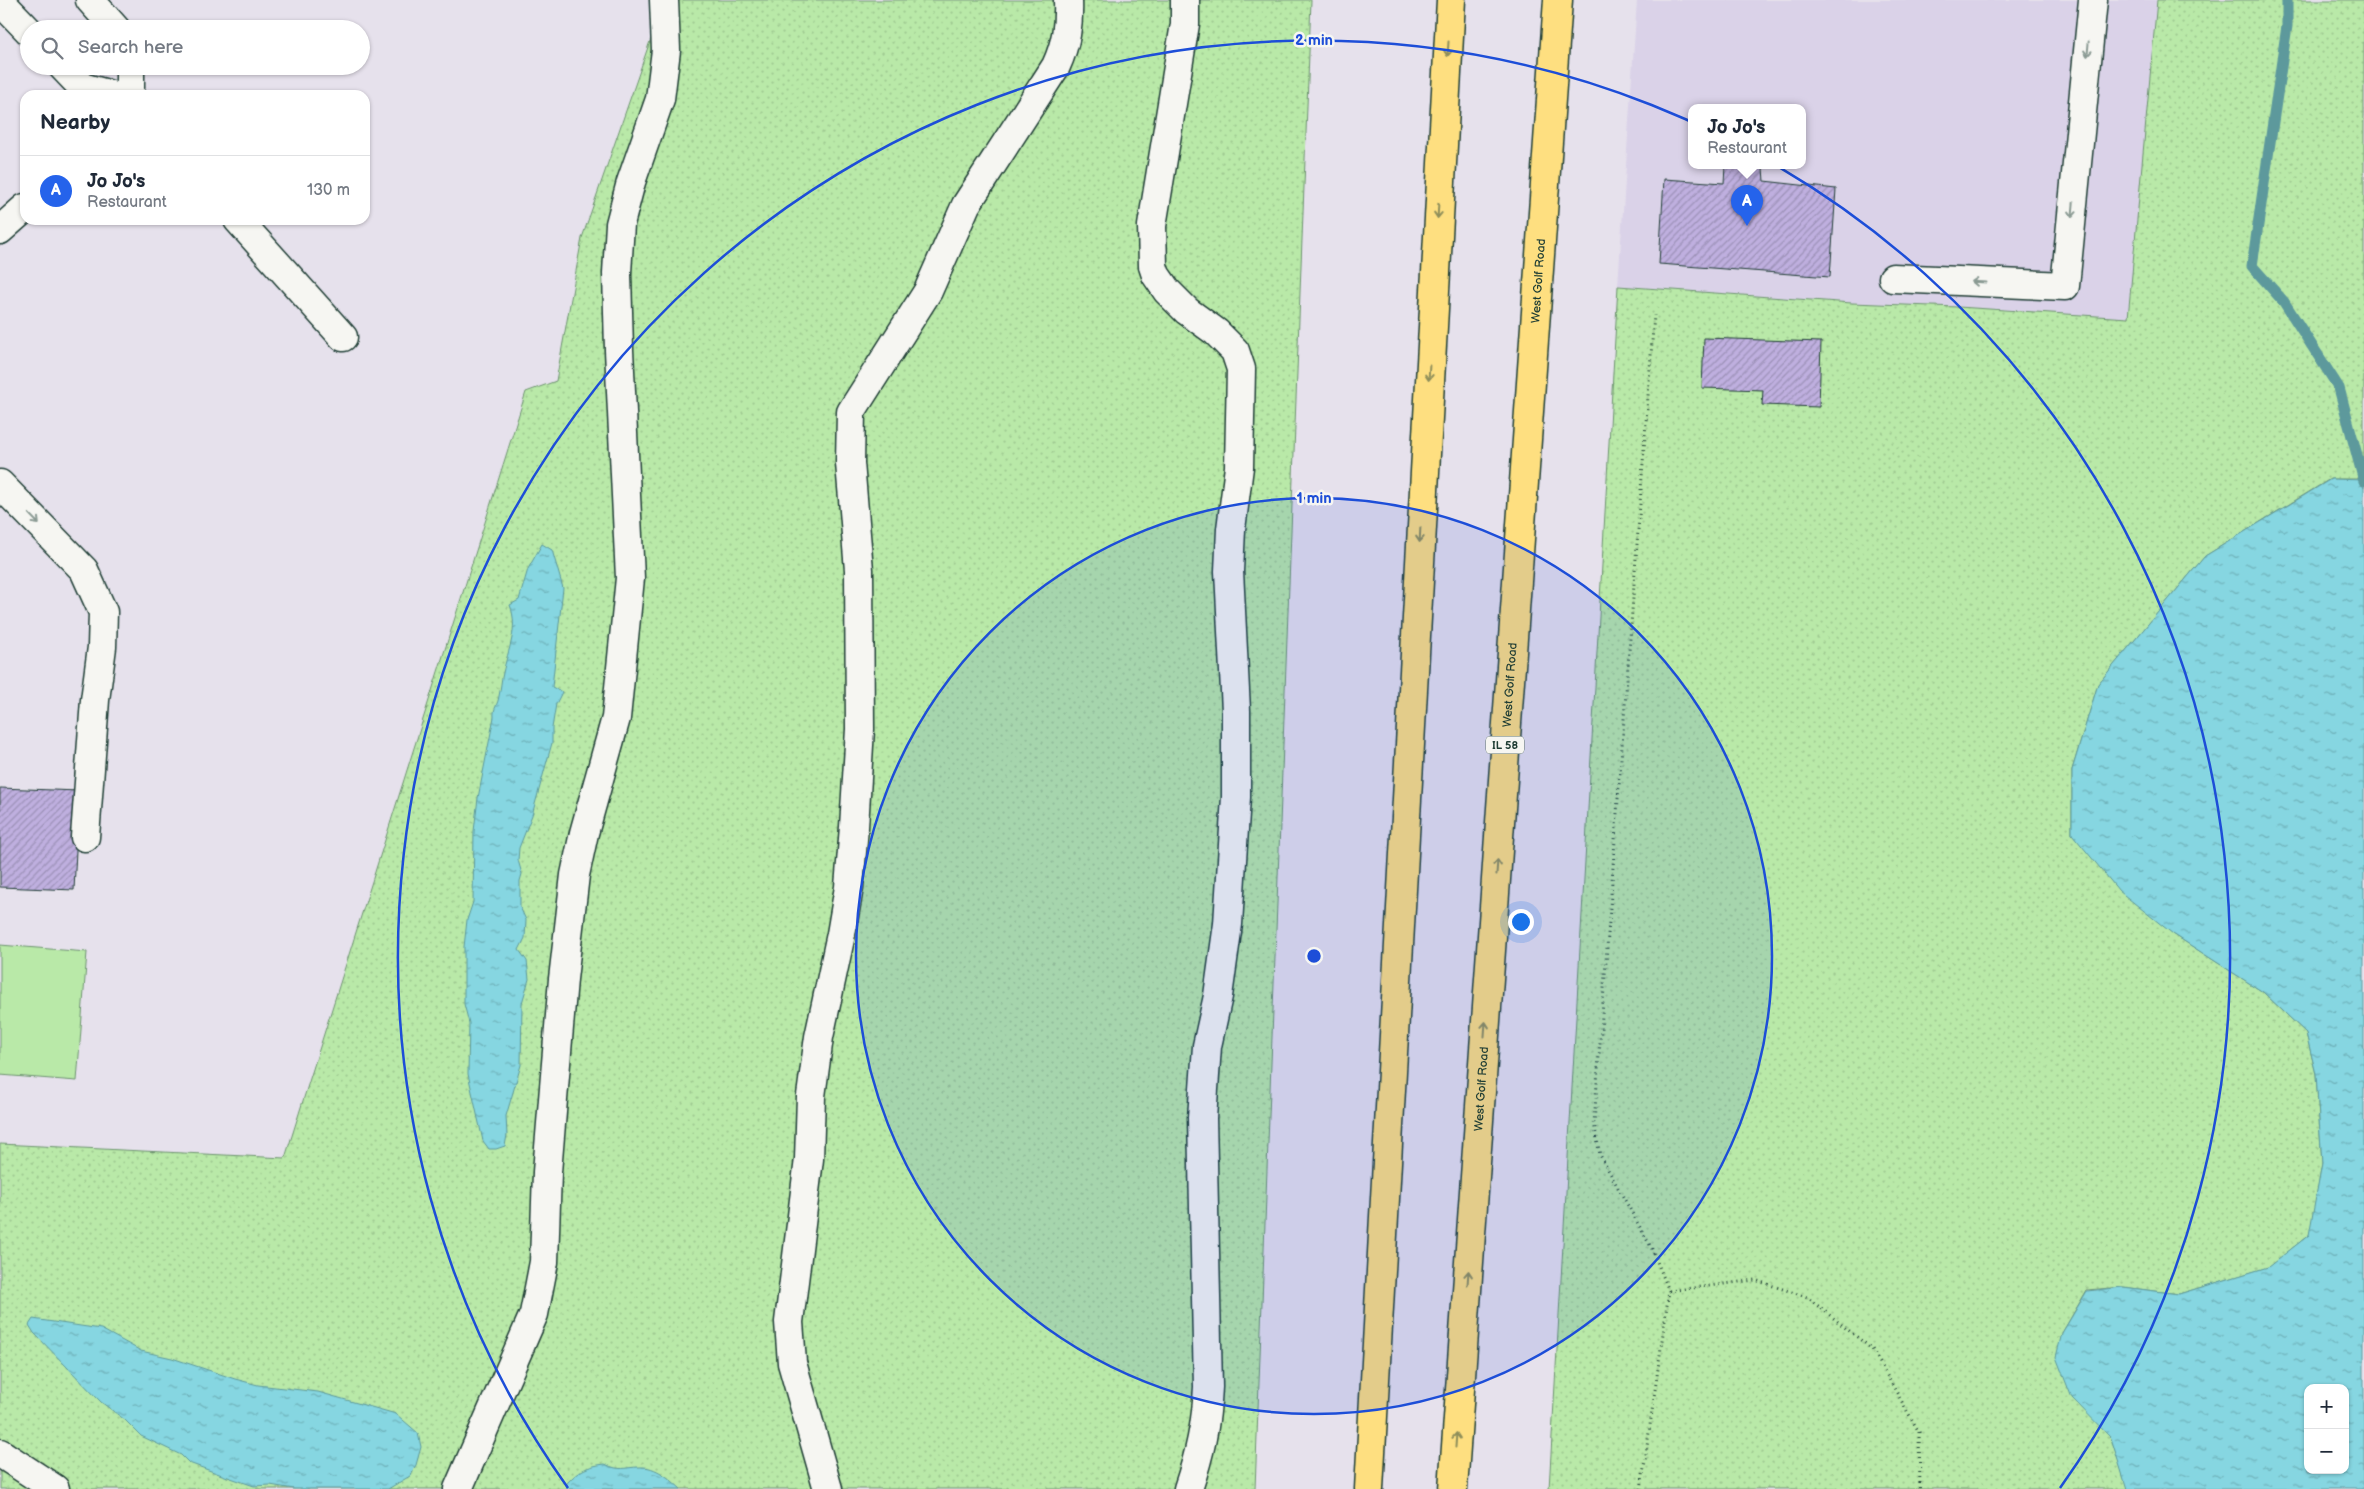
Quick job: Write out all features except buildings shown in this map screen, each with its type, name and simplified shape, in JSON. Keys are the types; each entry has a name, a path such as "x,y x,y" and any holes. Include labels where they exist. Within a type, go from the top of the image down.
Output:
{"main road":[{"path":"1369,1489 1451,0"},
{"name":"West Golf Road","path":"1453,1489 1558,0"}],"lane":[{"path":"90,0 108,20"},
{"path":"458,1489 534,1314 544,1262 547,1172 563,979 575,875 584,833 616,718 630,578 616,273 620,224 631,182 660,99 666,50 664,0"},
{"path":"828,1489 792,1363 790,1322 809,1159 812,1096 819,1037 849,888 854,826 860,729 859,570 850,472 849,439 851,412 928,291 966,205 1056,66 1066,39 1069,22 1068,0"},
{"path":"1185,0 1185,24 1152,226 1153,266 1156,275 1167,290 1187,311 1216,332 1235,351 1242,369 1239,468 1231,529 1229,571 1236,701 1236,797 1228,924 1218,996 1207,1046 1202,1118 1208,1387 1206,1424 1188,1489"},
{"path":"1893,278 2065,286 2093,0"},
{"path":"0,1 20,22"},
{"path":"71,75 82,87 93,90"},
{"path":"130,75 130,90"},
{"path":"0,230 20,212"},
{"path":"243,225 344,337"},
{"path":"0,484 84,570 103,612 102,647 95,700 85,837"},
{"path":"0,1453 55,1489"}],"path":[{"path":"1641,1489 1669,1291 1652,1249 1600,1155 1594,1123 1654,315"},
{"path":"1669,1291 1755,1280 1807,1297 1872,1349 1919,1432 1920,1489"}],"shaded area":[{"path":"1637,0 2157,0 2129,318 1852,303 1618,286"}],"green space":[{"path":"652,0 1311,0 1255,1489 0,1489 0,1144 285,1158 526,392 556,381 582,238 656,24"},
{"path":"2157,0 2364,0 2364,479 2330,479 2205,556 2098,684 2072,770 2072,834 2173,934 2263,992 2306,1033 2316,1074 2322,1163 2310,1234 2269,1267 2179,1294 2123,1287 2087,1290 2062,1333 2111,1438 2128,1489 1549,1489 1618,286 1852,303 1958,307 2128,318"},
{"path":"0,945 87,952 77,1081 0,1075"}],"water":[{"path":"2331,479 2364,480 2364,1489 2127,1489 2111,1438 2072,1398 2056,1357 2062,1333 2087,1291 2123,1287 2179,1294 2268,1267 2309,1235 2322,1163 2316,1074 2306,1033 2263,992 2173,934 2119,891 2072,834 2072,770 2098,684 2205,556"},
{"path":"542,544 552,550 563,588 552,687 562,692 556,704 552,728 552,743 532,815 519,848 518,860 522,874 520,881 520,907 526,920 525,938 519,950 527,961 529,979 522,1003 521,1065 506,1116 507,1135 505,1146 489,1149 483,1141 468,1074 469,1023 464,1004 464,947 467,920 473,902 474,831 494,711 512,639 513,622 510,605 519,600 528,569"},
{"path":"33,1319 101,1329 141,1351 172,1358 235,1379 258,1385 318,1392 396,1414 418,1433 421,1447 416,1465 410,1476 388,1489 294,1489 270,1485 254,1486 189,1463 181,1455 141,1436 125,1420 101,1402 34,1333 29,1325"},
{"path":"605,1464 619,1468 646,1467 662,1474 681,1489 567,1489 567,1483 580,1472 589,1467"}],"waterway":[{"path":"2287,0 2287,26 2252,266 2284,302 2339,388 2364,481"}],"place":[{"name":"Jo Jo's","path":"1747,226"}]}
